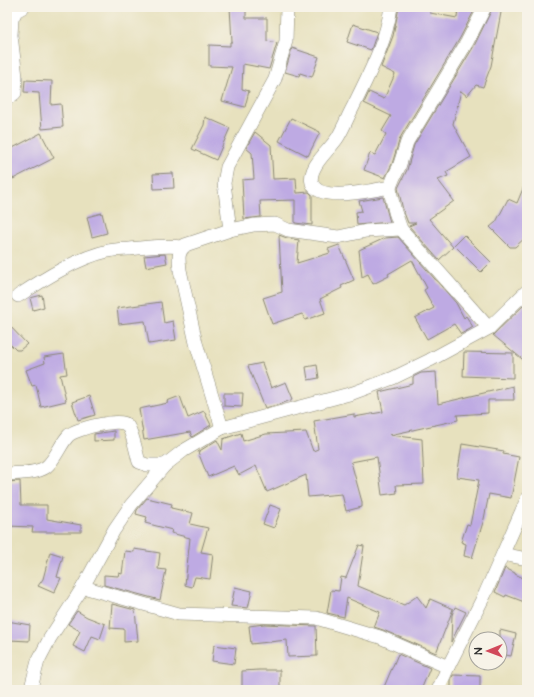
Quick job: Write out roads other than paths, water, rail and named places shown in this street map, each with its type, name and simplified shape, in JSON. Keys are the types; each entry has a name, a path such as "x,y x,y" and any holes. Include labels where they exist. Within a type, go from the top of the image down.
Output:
{"street":[{"path":"7,99 15,93 16,77 11,35 12,19 16,11 23,7"},
{"path":"230,230 224,183 227,167 275,79 286,41 287,7"},
{"path":"390,187 363,193 325,193 317,190 312,184 312,178 314,170 320,159 338,137 369,76 384,41 391,7"},
{"path":"485,7 467,42 407,142 390,187 395,212 401,229 489,328"},
{"path":"222,428 196,343 180,270 180,251 185,246 230,230 254,225 275,224 288,230 338,237 366,231 401,229"},
{"path":"18,296 73,264 108,251 149,246 184,247"},
{"path":"32,690 32,684 38,661 50,638 83,587 114,530 126,511 149,482 165,465 182,451 222,428 353,393 393,378 489,328 527,291"},
{"path":"7,474 39,470 46,467 66,439 76,430 96,425 121,422 127,425 139,462 147,465 165,465"},
{"path":"438,690 503,554 523,517 527,499"},
{"path":"503,554 527,559"},
{"path":"83,587 179,614 316,618 380,637 448,667"}]}
